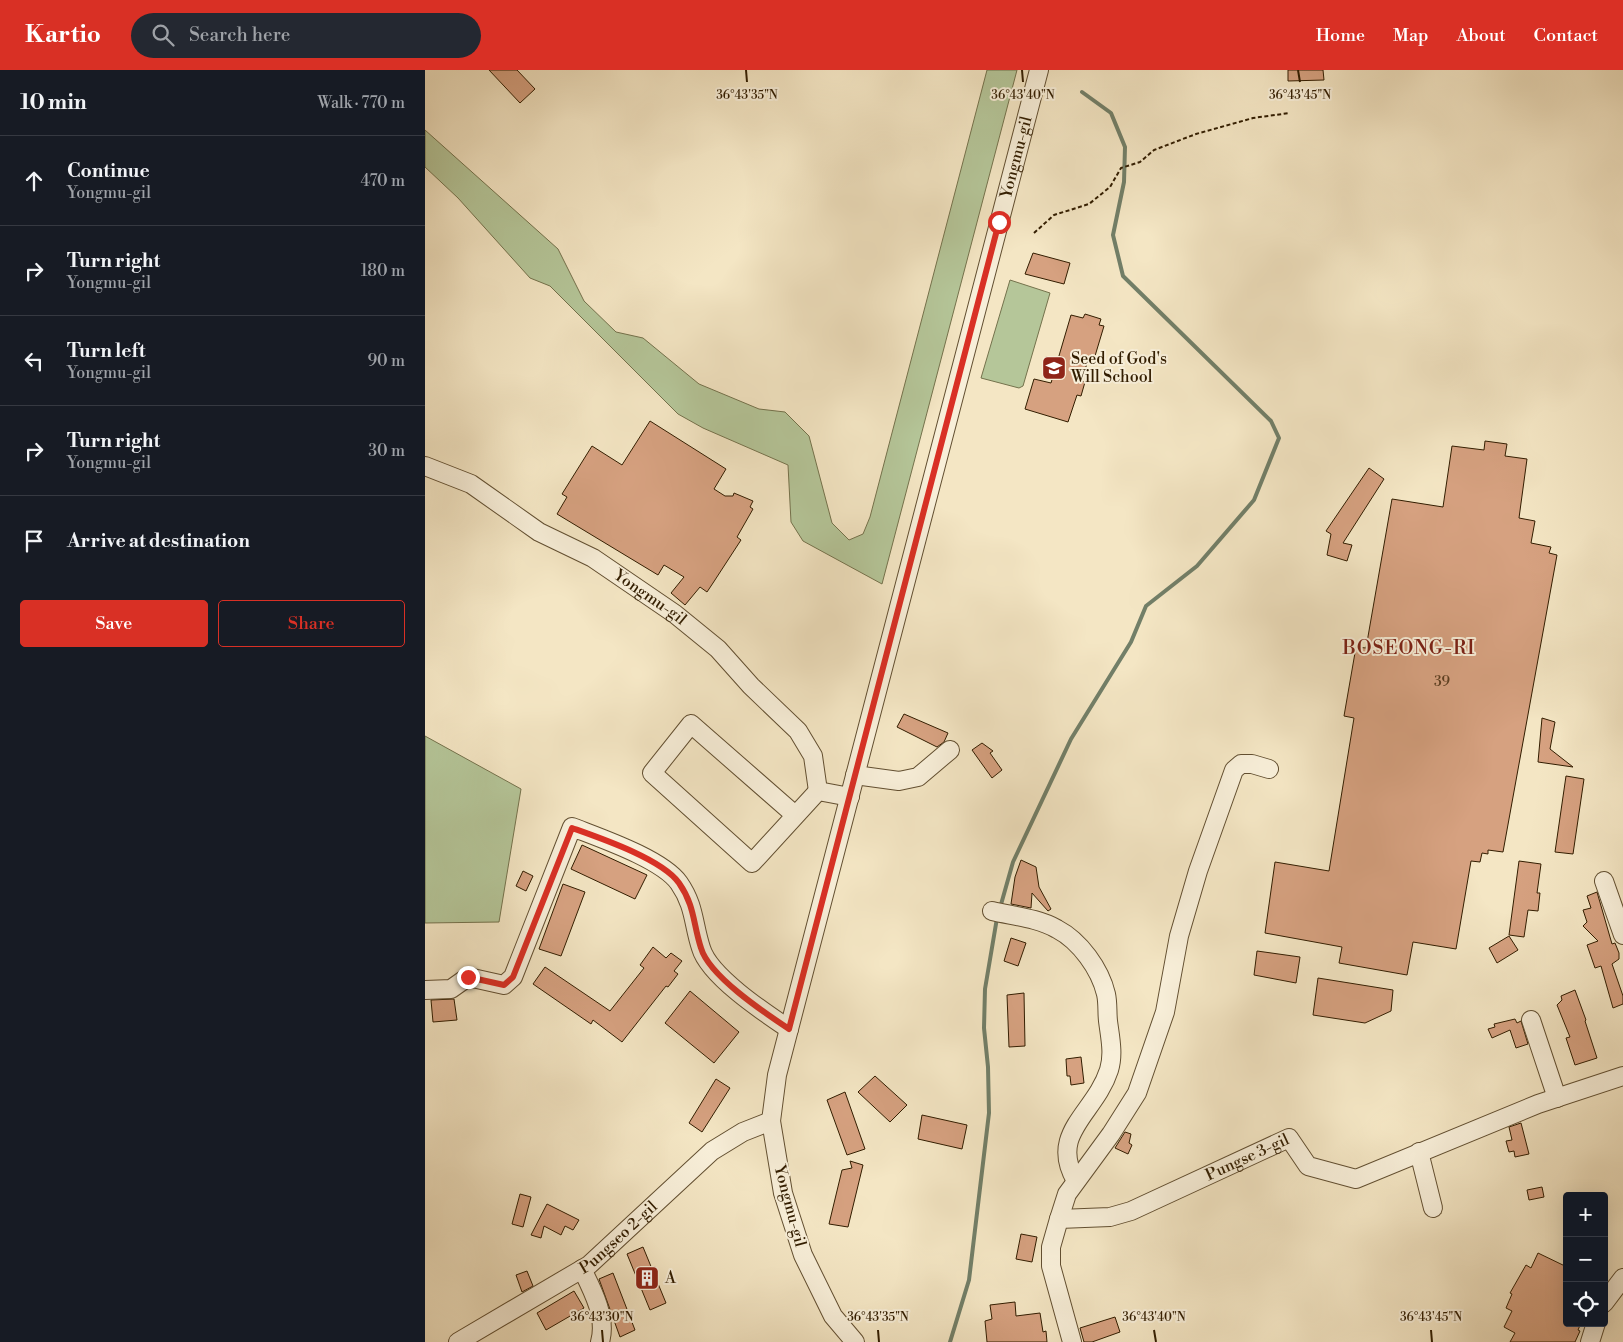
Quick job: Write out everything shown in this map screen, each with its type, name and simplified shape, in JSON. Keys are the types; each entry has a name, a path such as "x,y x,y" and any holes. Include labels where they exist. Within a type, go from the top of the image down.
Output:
{"street":[{"name":"Yongmu-gil","path":"855,1342 833,1316 803,1255 783,1193 771,1121 777,1075 1039,70"},
{"name":"Yongmu-gil","path":"425,466 471,484 539,532 593,558 675,614 718,649 751,686 798,732 813,756 818,790"},
{"path":"795,816 691,724 652,773 752,863 795,816 818,790 850,797"},
{"path":"855,775 899,781 918,777 950,750"},
{"path":"1072,1342 1051,1266 1051,1247 1067,1194 1111,1134 1137,1093 1165,1012 1179,936 1198,871 1234,770 1241,764 1252,764 1269,769"},
{"path":"425,990 451,989 468,977 504,985 513,977 572,828 624,848 660,867 678,882 691,907 701,948 707,961 754,1006 789,1029"},
{"path":"1604,881 1623,935"},
{"path":"998,912 1038,921 1057,928 1080,944 1106,993 1111,1056 1101,1092 1071,1132 1066,1148 1067,1166 1076,1181"},
{"path":"1531,1020 1557,1098"},
{"name":"Pungse 3-gil","path":"1059,1219 1110,1218 1131,1211 1289,1138 1308,1166 1356,1179 1557,1098 1623,1076"},
{"name":"Pungseo 2-gil","path":"458,1342 582,1269 657,1204 712,1151 743,1132 771,1121"},
{"path":"1419,1152 1433,1208"},
{"path":"582,1269 590,1284 604,1329 600,1342"},
{"path":"1608,1298 1623,1278"},
{"path":"1590,1342 1595,1327"}],"path":[{"path":"1034,233 1054,215 1089,204 1110,187 1121,168 1134,164 1154,150 1196,134 1253,118 1290,113"}],"green space":[{"path":"987,70 1017,70 882,584 803,541 791,522 788,465 703,428 678,414 550,286 530,278 458,198 425,167 425,130 558,249 584,301 616,332 643,338 699,384 759,409 785,412 809,436 832,523 849,540 863,534 870,517"},
{"path":"1010,280 1050,293 1023,386 1019,388 981,378"},
{"path":"425,736 521,789 499,922 425,923"}],"building":[{"path":"489,70 517,70 535,89 520,103"},
{"path":"1288,70 1323,70 1324,80 1288,81"},
{"path":"1033,253 1070,263 1064,284 1025,274"},
{"path":"1085,314 1101,319 1099,325 1104,326 1095,356 1090,355 1081,381 1085,382 1081,396 1077,395 1068,422 1025,409 1034,379 1051,383 1071,315 1083,318"},
{"path":"650,421 726,469 714,489 725,496 733,496 734,493 753,501 750,507 753,509 737,537 741,540 713,583 707,592 700,587 685,605 671,593 684,577 664,565 658,575 557,514 567,497 562,494 592,446 622,465"},
{"path":"1485,441 1507,444 1505,456 1527,459 1519,518 1535,521 1531,543 1551,547 1549,553 1557,555 1503,852 1488,850 1488,854 1482,853 1480,862 1471,861 1456,949 1413,942 1407,975 1339,963 1342,947 1265,933 1275,862 1329,871 1354,718 1344,716 1356,647 1366,648 1392,499 1443,507 1452,446 1484,450"},
{"path":"1369,468 1384,479 1343,543 1352,545 1347,561 1327,555 1331,534 1326,531"},
{"path":"904,714 948,733 944,742 937,747 897,727"},
{"path":"1542,718 1555,722 1550,749 1573,767 1538,762"},
{"path":"982,743 993,751 990,753 1002,770 992,778 972,750"},
{"path":"1566,776 1584,779 1573,854 1555,852"},
{"path":"582,845 647,875 635,899 571,869"},
{"path":"1021,860 1036,867 1039,887 1051,909 1048,911 1032,893 1031,908 1011,904 1015,877"},
{"path":"1519,861 1541,864 1537,893 1540,893 1538,911 1528,910 1524,937 1509,935"},
{"path":"523,871 533,876 526,891 516,886"},
{"path":"563,884 585,892 561,956 539,949"},
{"path":"1597,892 1612,944 1615,943 1619,953 1619,959 1612,964 1623,996 1623,1004 1613,1008 1601,966 1595,968 1587,945 1598,941 1583,926 1587,922 1583,910 1591,908 1587,896"},
{"path":"1509,936 1518,950 1497,963 1489,948"},
{"path":"1011,938 1026,943 1018,966 1004,961"},
{"path":"653,947 666,958 671,953 682,961 674,971 678,974 668,987 666,986 622,1042 593,1020 591,1024 533,984 545,967 610,1011 644,968 640,965"},
{"path":"1257,951 1300,957 1296,983 1254,975"},
{"path":"1318,978 1393,990 1391,1011 1365,1023 1313,1015"},
{"path":"1575,990 1597,1058 1575,1065 1566,1038 1570,1037 1557,1005 1562,1000 1561,996"},
{"path":"690,991 739,1032 714,1063 665,1023"},
{"path":"1024,993 1025,1046 1009,1047 1007,995"},
{"path":"454,999 457,1020 433,1022 431,1000"},
{"path":"1515,1019 1517,1023 1521,1021 1528,1044 1516,1048 1510,1030 1492,1038 1488,1029 1495,1027 1494,1024"},
{"path":"1081,1057 1084,1083 1071,1085 1070,1076 1067,1076 1066,1059"},
{"path":"875,1076 907,1105 890,1122 858,1092"},
{"path":"716,1079 730,1088 702,1132 689,1123"},
{"path":"845,1092 865,1149 847,1155 827,1100"},
{"path":"922,1115 967,1125 962,1149 918,1139"},
{"path":"1521,1123 1529,1154 1515,1157 1514,1151 1509,1152 1506,1141 1512,1140 1509,1127"},
{"path":"1125,1132 1131,1134 1129,1143 1132,1145 1128,1154 1115,1148"},
{"path":"850,1161 863,1165 848,1227 829,1224 842,1170 852,1168"},
{"path":"1542,1187 1544,1197 1529,1200 1527,1190"},
{"path":"520,1194 531,1197 523,1227 512,1224"},
{"path":"547,1204 579,1220 573,1230 565,1226 561,1235 544,1226 541,1238 531,1235"},
{"path":"1021,1234 1037,1237 1032,1262 1016,1259"},
{"name":"A","path":"643,1247 666,1303 650,1310 627,1254"},
{"path":"1538,1253 1563,1265 1563,1327 1579,1327 1578,1330 1580,1331 1575,1342 1510,1342 1515,1333 1504,1327 1512,1311 1506,1308 1512,1294 1510,1293 1526,1265 1531,1268"},
{"path":"527,1271 533,1286 522,1292 516,1275"},
{"path":"613,1273 635,1330 620,1337 599,1279"},
{"path":"574,1291 584,1308 546,1330 537,1313"},
{"path":"1015,1302 1016,1316 1040,1313 1043,1332 1046,1331 1047,1342 987,1342 985,1321 992,1319 990,1305"},
{"path":"1115,1317 1120,1332 1092,1342 1084,1342 1080,1328"}],"waterway":[{"path":"1000,908 1013,862 1071,739 1131,642 1146,606 1197,566 1254,500 1279,438 1271,421 1123,276 1113,235 1124,182 1125,147 1111,113 1082,92"},
{"path":"950,1342 969,1280 989,1113 988,1067 984,1028 985,989 997,918"}],"place":[{"name":"Seed of God's Will School","path":"1054,368"},
{"name":"A","path":"647,1278"}],"district":[{"name":"BOSEONG-RI","path":"1409,648"}],"route":[{"path":"468,977 504,985 513,977 572,828 624,848 660,867 678,882 697,923 701,948 707,961 754,1006 789,1029 999,222"}]}
